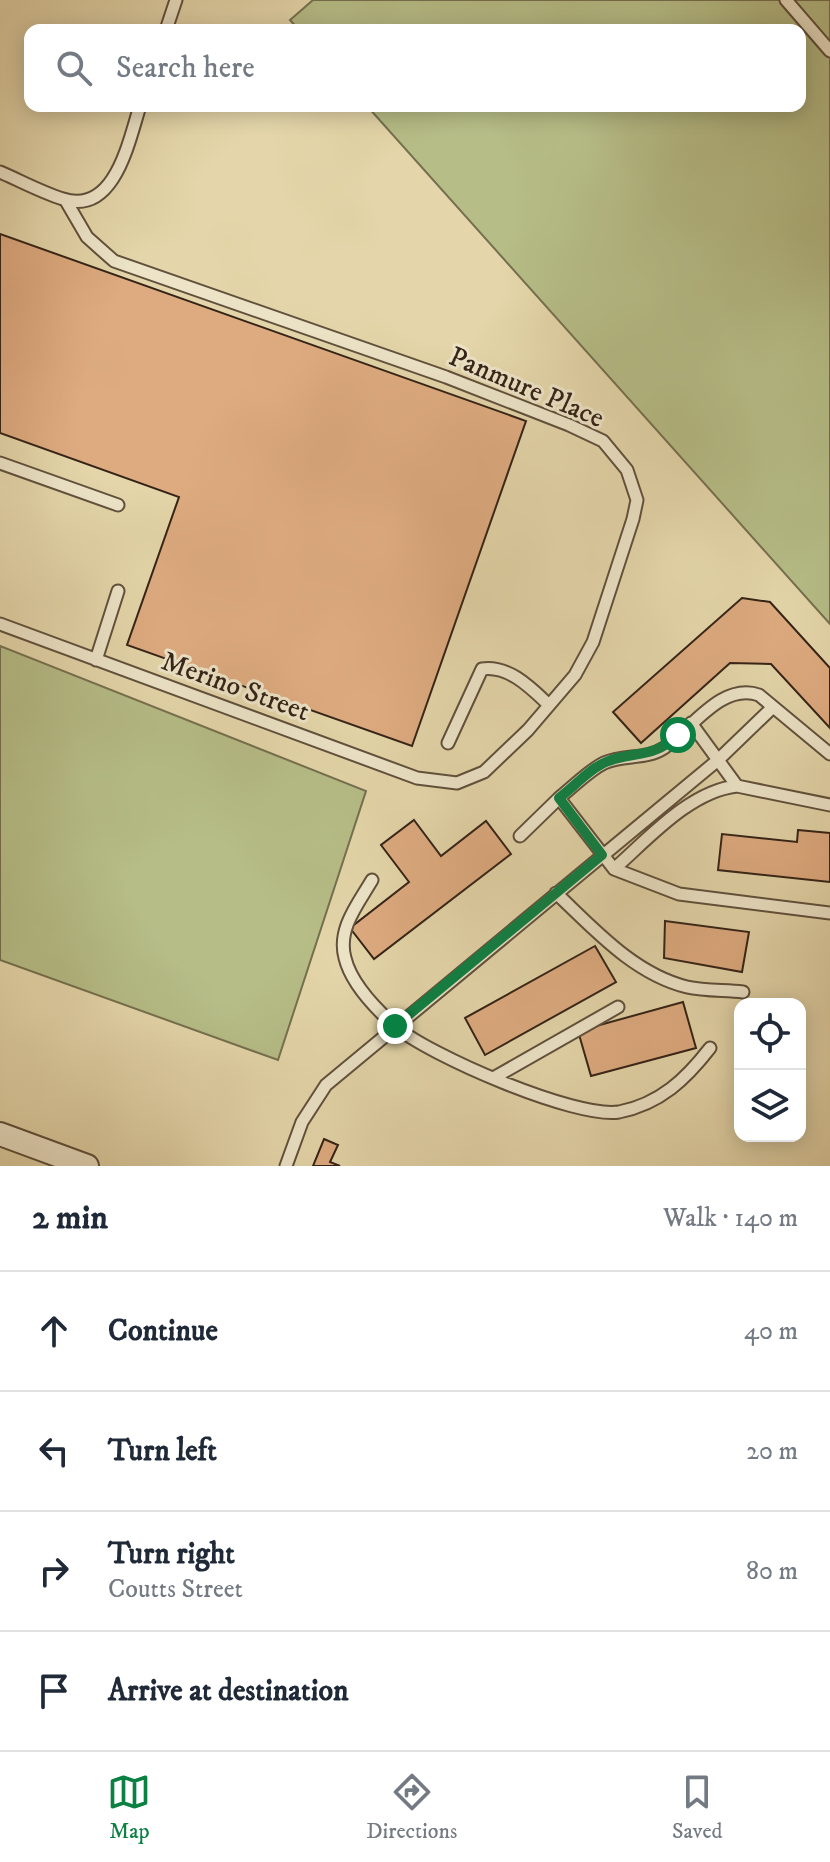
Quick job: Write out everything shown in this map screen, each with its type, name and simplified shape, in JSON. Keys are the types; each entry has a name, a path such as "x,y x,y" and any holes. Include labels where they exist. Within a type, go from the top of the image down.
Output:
{"street":[{"path":"0,1134 87,1166"}],"lane":[{"path":"168,24 176,0"},
{"path":"786,0 830,51"},
{"path":"0,172 66,201 85,200 108,187 121,164 138,112"},
{"name":"Panmure Place","path":"66,201 87,237 114,261 446,377 603,441 627,470 637,500 593,642 575,675 549,705 484,772 457,783"},
{"path":"0,463 118,505"},
{"path":"96,660 118,591"},
{"name":"Merino Street","path":"0,624 417,778 457,783"},
{"path":"448,743 482,669 509,673 549,705"},
{"path":"520,836 559,798 603,763 646,756 664,748 708,707 745,693 759,695 830,754"},
{"path":"286,1166 302,1122 326,1085 718,760 773,707"},
{"path":"691,723 737,786"},
{"path":"614,869 711,792 737,786 830,805"},
{"path":"559,798 614,869 679,894 830,913"},
{"path":"372,880 347,922 345,958 354,980 395,1026 433,1050 573,1107 616,1112 654,1101 687,1077 710,1048"},
{"path":"556,893 604,940 649,971 687,987 743,992"},
{"path":"495,1077 618,1007"}],"green space":[{"path":"313,0 830,0 830,624 372,112 806,112 806,24 294,24 290,20"},
{"path":"0,646 366,791 278,1060 0,960"}],"building":[{"path":"0,234 526,421 412,746 127,645 179,497 0,433"},
{"path":"742,598 770,602 830,668 830,728 771,664 730,663 641,743 613,712"},
{"path":"414,820 441,856 486,821 511,854 374,959 350,928 409,882 381,845"},
{"path":"798,830 830,833 830,882 718,870 722,834 797,842"},
{"path":"665,921 749,932 742,972 664,958"},
{"path":"595,946 616,982 485,1055 465,1018"},
{"path":"683,1002 696,1048 591,1076 578,1031"},
{"path":"324,1139 338,1145 330,1162 340,1166 313,1166"}],"route":[{"path":"395,1026 602,855 559,798 603,763 646,756 664,748 678,735"}]}
